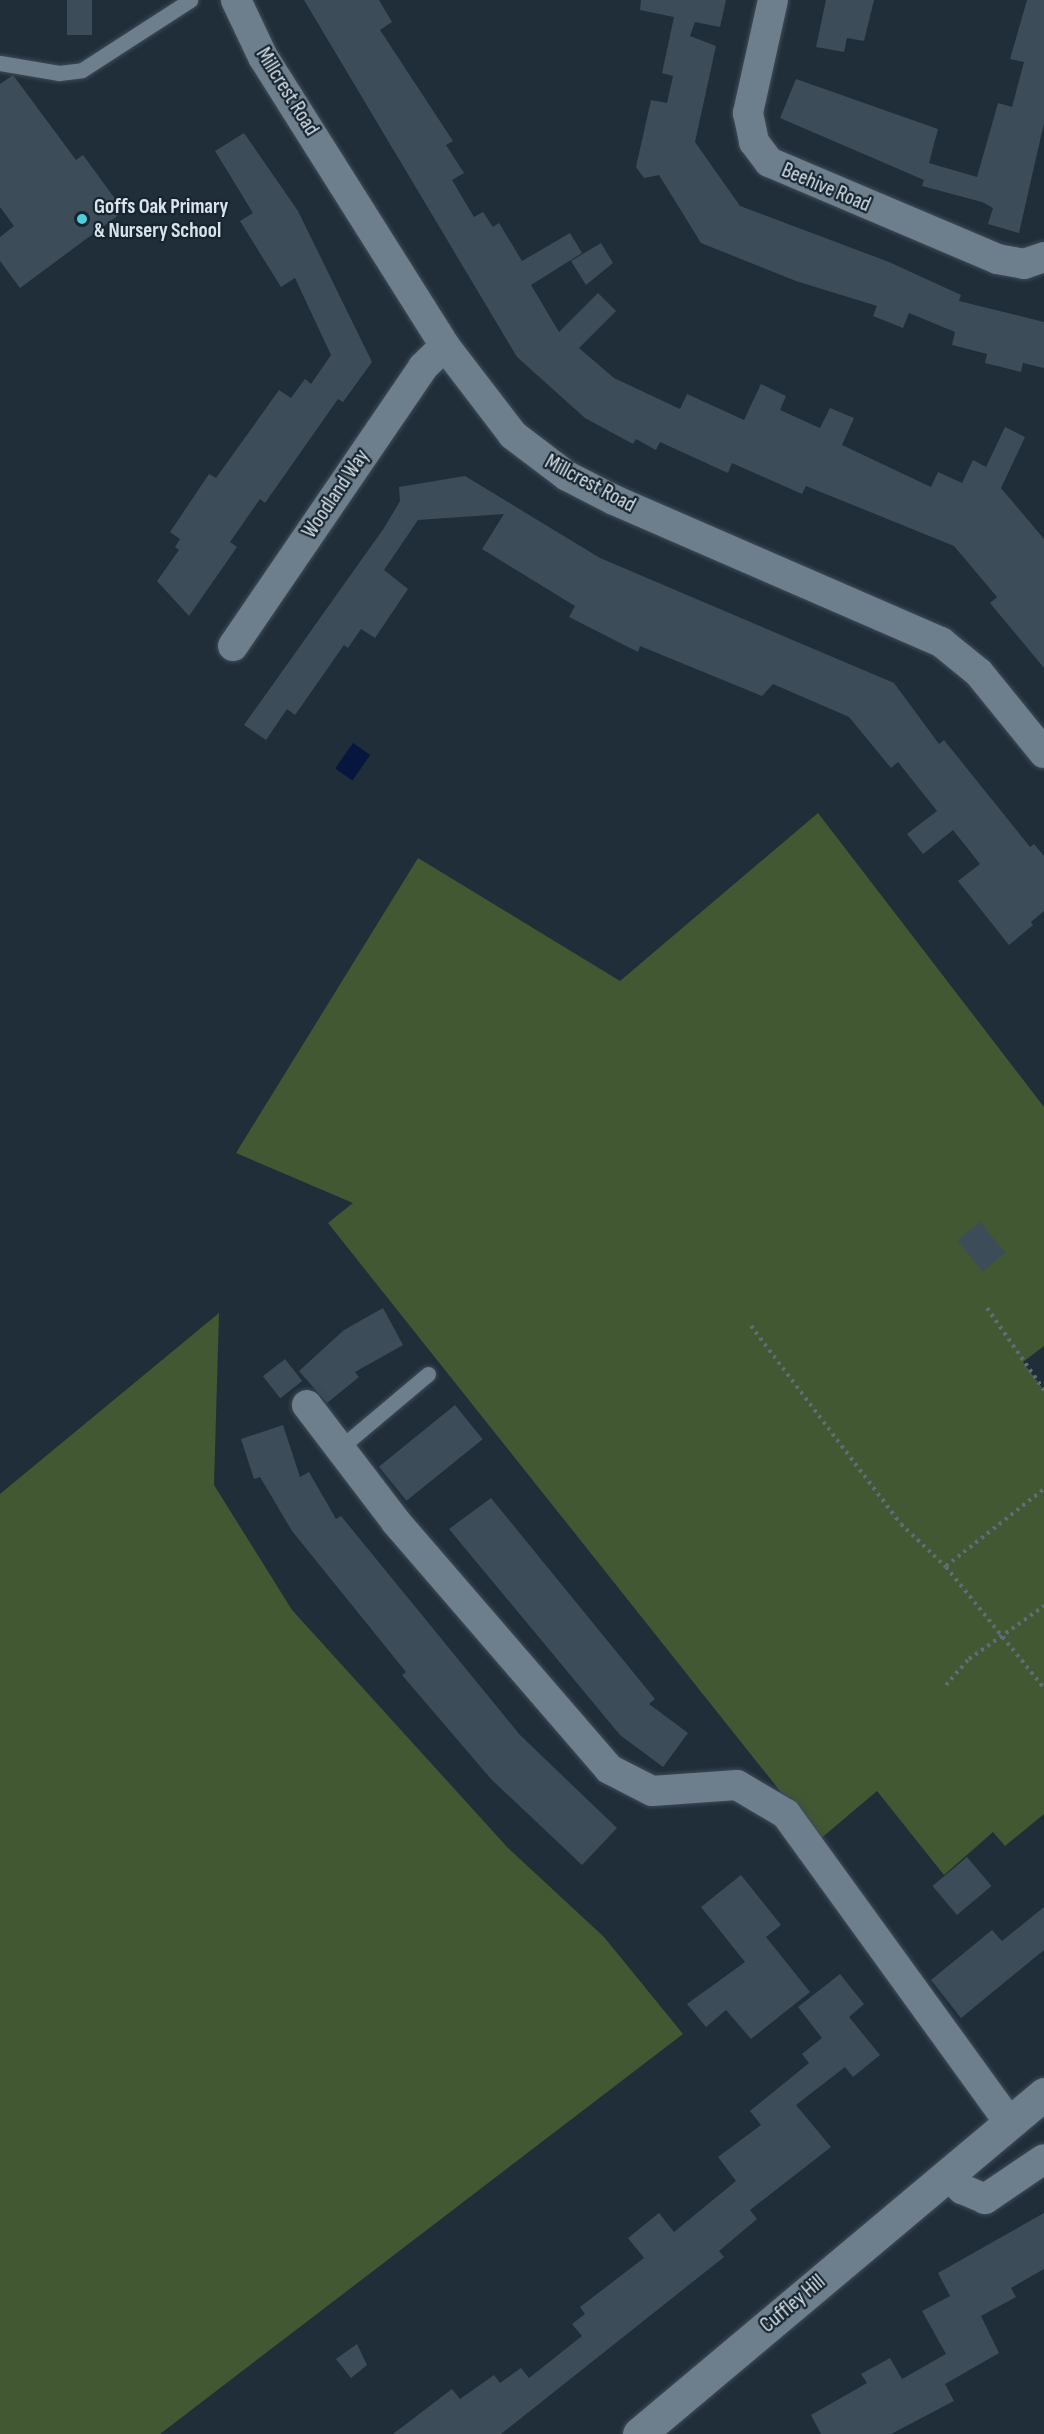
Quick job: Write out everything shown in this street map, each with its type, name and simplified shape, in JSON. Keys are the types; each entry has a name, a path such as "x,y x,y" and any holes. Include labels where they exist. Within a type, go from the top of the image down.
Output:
{"main road":[{"name":"Cuffley Hill","path":"639,2434 1044,2094"}],"street":[{"name":"Millcrest Road","path":"236,0 263,57 445,346 513,435 544,461 614,500 941,642 979,673 1044,753"},
{"name":"Beehive Road","path":"772,0 748,113 754,142 769,162 1010,263 1044,257"},
{"name":"Woodland Way","path":"233,646 423,367 445,346"},
{"path":"307,1405 441,1576 609,1769 652,1791 737,1785 786,1814 1010,2123"},
{"path":"948,2174 973,2197 985,2199 1044,2159"}],"lane":[{"path":"0,63 59,73 82,70 190,0"},
{"path":"340,1448 428,1374"}],"path":[{"path":"987,1308 1044,1390"},
{"path":"751,1326 900,1524 946,1567 1001,1639 1044,1688"},
{"path":"946,1567 1044,1489"},
{"path":"946,1685 969,1659 1001,1639 1044,1606"}],"green space":[{"path":"818,813 1044,1107 1044,1346 1023,1362 1044,1390 1044,1814 1005,1846 993,1832 944,1875 877,1791 819,1840 328,1223 353,1203 236,1153 418,858 620,981"},
{"path":"219,1313 214,1485 292,1610 508,1848 604,1937 683,2034 160,2434 0,2434 0,1494"}],"water":[{"path":"353,743 370,755 352,780 335,768"}],"building":[{"path":"67,0 92,0 92,35 67,35"},
{"path":"304,0 379,0 392,22 380,30 453,141 446,145 464,173 452,180 474,217 483,212 493,227 499,223 522,261 570,233 582,253 531,285 559,332 598,293 616,311 579,348 614,378 680,409 687,394 744,420 761,384 786,396 780,410 820,428 830,408 854,418 842,445 931,487 938,472 962,483 973,460 986,467 1005,427 1025,437 1001,488 1044,539 1044,668 990,603 997,597 954,546 806,486 802,494 732,463 728,473 660,442 656,450 636,439 633,444 585,418 517,357"},
{"path":"641,0 726,0 720,27 695,22 690,36 716,46 695,142 740,206 889,262 961,295 959,301 1044,322 1044,368 1023,363 1021,372 985,363 987,354 952,345 955,332 909,313 903,328 873,316 877,306 796,281 701,243 659,175 644,178 636,167 651,100 667,103 673,76 662,73 674,17 640,10"},
{"path":"826,0 874,0 864,41 847,38 844,52 816,47"},
{"path":"1027,0 1044,0 1044,123 1019,233 988,224 993,208 982,202 922,186 924,180 780,118 796,79 938,129 929,163 977,177 998,103 1012,107 1024,62 1010,59"},
{"path":"13,75 76,160 83,155 124,211 20,288 0,261 0,237 14,226 0,207 0,84"},
{"path":"244,133 298,211 372,362 343,402 338,399 265,503 260,499 230,542 237,547 189,616 157,581 179,550 175,547 180,539 170,532 209,474 216,478 279,390 291,398 305,379 311,384 331,355 295,278 281,287 240,221 253,213 215,151"},
{"path":"601,243 613,263 586,285 571,261"},
{"path":"465,476 600,558 894,683 939,744 944,740 1030,847 1034,844 1044,856 1044,911 1031,922 1033,925 1009,945 958,881 980,864 953,830 923,854 907,834 937,811 898,762 891,768 849,717 773,684 762,696 640,646 638,652 569,617 575,606 482,549 504,514 418,520 384,570 408,589 375,638 361,629 348,648 344,645 295,715 287,709 266,740 244,725 384,528 400,501 399,487"},
{"path":"980,1222 1005,1253 983,1271 957,1240"},
{"path":"383,1308 403,1345 355,1372 359,1377 327,1403 299,1371 344,1330"},
{"path":"285,1359 302,1381 280,1398 263,1376"},
{"path":"455,1405 483,1439 407,1501 379,1467"},
{"path":"283,1425 300,1477 309,1472 336,1519 341,1516 520,1735 617,1828 582,1865 491,1779 402,1675 406,1672 292,1531 260,1477 254,1479 241,1439"},
{"path":"491,1498 655,1699 649,1704 688,1733 663,1767 620,1735 449,1529"},
{"path":"967,1857 991,1886 957,1915 933,1886"},
{"path":"741,1875 781,1925 766,1937 810,1992 751,2039 726,2010 706,2027 687,2004 745,1962 701,1907"},
{"path":"1044,1907 1044,1950 961,2018 931,1980 992,1930 1002,1941"},
{"path":"840,1974 864,2004 849,2017 880,2055 853,2077 845,2067 796,2105 831,2147 750,2210 757,2219 719,2251 724,2257 501,2434 393,2434 452,2389 460,2399 494,2375 500,2383 521,2368 529,2378 582,2336 572,2324 585,2314 580,2307 644,2258 628,2238 659,2213 674,2232 736,2181 718,2157 761,2125 750,2111 809,2063 802,2054 822,2038 798,2007"},
{"path":"1044,2213 1044,2269 1011,2288 1016,2297 981,2316 999,2353 945,2384 954,2401 891,2434 821,2434 811,2415 867,2383 861,2374 890,2358 902,2379 946,2354 922,2311 950,2296 938,2273"},
{"path":"357,2344 367,2365 351,2378 336,2359"}],"place":[{"name":"Goffs Oak Primary & Nursery School","path":"82,219"}]}
